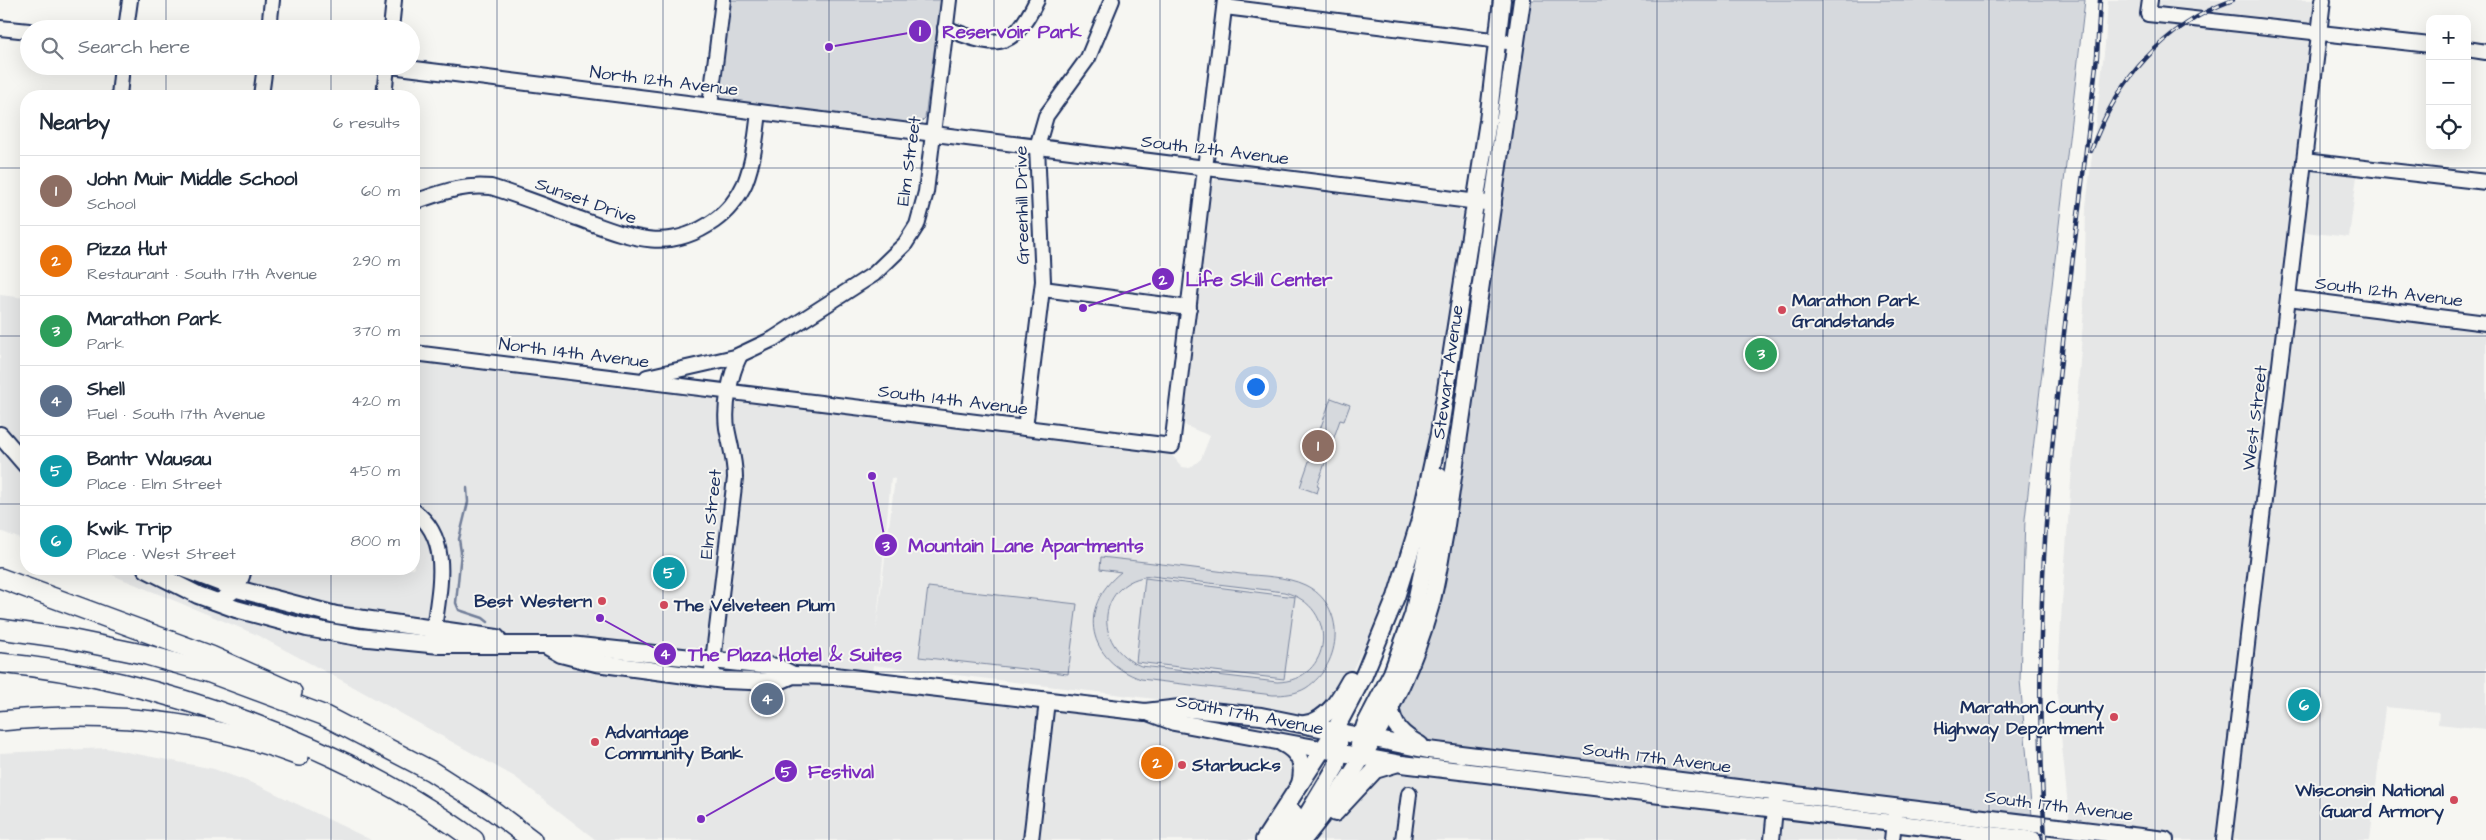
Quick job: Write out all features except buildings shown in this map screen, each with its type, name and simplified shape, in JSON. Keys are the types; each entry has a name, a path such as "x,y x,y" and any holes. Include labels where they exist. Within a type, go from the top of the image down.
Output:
{"highway":[{"path":"0,578 234,665 296,695 323,715"},
{"path":"0,629 64,638 146,655 210,673 323,715 431,771 488,807 532,840"},
{"path":"0,663 112,681 190,703 260,726 378,780 433,812 474,840"},
{"path":"0,721 66,716 112,717 201,728 246,738 320,764 386,797 461,840"}],"main road":[{"name":"Stewart Avenue","path":"1264,840 1335,730 1364,674 1396,597 1420,520 1439,434 1476,201 1502,0"},
{"name":"Stewart Avenue","path":"1367,737 1390,706 1415,652 1430,607 1438,572 1494,204 1522,0"},
{"path":"1304,840 1347,784 1363,756 1367,737 1413,615 1438,492 1439,434"},
{"path":"0,435 20,458"},
{"path":"159,575 215,602 264,617 331,633 433,637"},
{"path":"199,575 236,589 433,637"},
{"path":"1303,724 1321,719 1336,702 1396,597"},
{"name":"South 17th Avenue","path":"433,637 477,634 516,644 574,645 777,668 793,675 856,678 1146,712 1180,708 1261,716 1428,750 2165,840"},
{"name":"South 17th Avenue","path":"548,646 561,654 596,664 711,678 777,682 793,675"},
{"path":"1390,706 1392,720 1398,730 1428,750"},
{"name":"South 17th Avenue","path":"1146,712 1174,722 1402,764 1894,823 1992,838 2033,840"},
{"path":"1292,840 1336,767 1340,752 1335,730"},
{"path":"1273,739 1292,749 1298,756 1303,768 1299,786"},
{"path":"1278,840 1321,770 1324,759 1323,749"},
{"path":"1304,840 1352,797 1375,770 1385,765 1402,764"}],"street":[{"path":"127,20 130,0"},
{"path":"270,20 272,0"},
{"path":"392,20 394,0"},
{"path":"710,106 722,0"},
{"name":"Elm Street","path":"636,380 740,355 783,333 874,274 906,244 921,214 926,192 949,0"},
{"path":"945,28 986,42 1003,41 1013,36 1022,26 1037,0"},
{"name":"Greenhill Drive","path":"1025,428 1042,289 1037,147 1046,116 1088,58 1112,0"},
{"name":"West Street","path":"2224,840 2323,0"},
{"path":"1042,289 1189,308 1225,3 1516,43"},
{"path":"2149,7 2319,32 2426,45"},
{"path":"0,28 20,30"},
{"path":"2471,50 2486,52"},
{"name":"North 12th Avenue","path":"420,70 933,134"},
{"path":"120,90 121,75"},
{"path":"262,90 264,75"},
{"path":"385,90 388,75"},
{"name":"Sunset Drive","path":"420,200 448,189 476,186 491,187 634,239 661,240 677,238 706,226 721,216 736,198 744,185 751,167 759,112"},
{"name":"South 12th Avenue","path":"933,134 1494,204"},
{"path":"2304,161 2486,182"},
{"name":"South 12th Avenue","path":"2288,298 2486,323"},
{"name":"South 14th Avenue","path":"730,391 1172,446 1189,308"},
{"name":"North 14th Avenue","path":"420,354 730,391"},
{"name":"Elm Street","path":"711,678 735,478 734,459 727,426 730,391 740,355"},
{"path":"420,517 431,529 440,555 433,637"},
{"path":"213,575 226,577 228,575"},
{"path":"215,602 229,596 236,589 242,575"},
{"path":"1031,840 1048,701"},
{"path":"1772,840 1777,792"},
{"path":"1403,840 1409,794"},
{"path":"1892,840 1895,806"},
{"path":"1992,838 1995,818"}],"shaded area":[{"path":"729,0 941,0 925,118 919,124 914,124 727,102 721,99 718,94"},
{"path":"1528,0 2085,0 2025,519 2020,680 2032,816 1429,743 1405,730 1399,711 1424,647 1447,556 1505,179"},
{"path":"2108,0 2323,0 2304,161 2358,168 2349,237 2296,231 2288,298 2486,323 2486,729 2438,724 2439,712 2385,707 2370,840 2233,840 2231,835 2224,840 2165,840 2070,827 2057,695 2084,308 2086,207 2105,44"},
{"path":"1220,178 1453,208 1461,210 1465,215 1433,430 1418,502 1389,597 1347,681 1334,699 1311,715 1297,716 873,665 871,678 971,691 1323,749 1264,840 596,840 515,777 343,681 255,634 112,575 420,575 420,354 940,417 962,427 1166,452 1171,454 1182,467 1190,468 1201,459 1210,436 1186,426 1184,422 1211,184","holes":["891,478 895,479 876,630"]},
{"path":"0,295 20,297 20,539 0,531"},
{"path":"1331,398 1350,405 1344,421 1340,420 1317,486 1319,487 1317,493 1300,487"},
{"path":"1101,557 1273,577 1298,582 1319,594 1328,606 1334,620 1333,650 1327,665 1318,678 1306,688 1290,694 1273,695 1141,679 1123,671 1109,660 1100,647 1094,632 1094,617 1098,601 1107,586 1121,572 1100,569","holes":["1151,576 1284,592 1302,600 1314,612 1321,626 1322,642 1319,657 1310,669 1296,678 1277,682 1141,666 1125,657 1114,644 1108,630 1107,615 1111,601 1120,589 1133,580"]},
{"path":"1145,578 1295,597 1284,679 1136,662"},
{"path":"928,587 1077,604 1068,674 919,657"},
{"path":"106,748 214,769 260,786 371,840 0,840 0,753"},
{"path":"1388,770 1880,828 1884,832 1885,840 1313,840 1361,791"}],"waterway":[{"path":"467,488 468,502 459,539 461,552 456,603 459,610 483,618 488,622"}],"railway":[{"path":"2045,840 2040,689 2046,531 2057,395 2097,56 2100,0"},
{"path":"2091,151 2101,125 2114,102 2128,79 2145,59 2185,25 2208,11 2233,0"}],"place":[{"name":"Reservoir Park","path":"829,47"},
{"name":"Life Skill Center","path":"1083,308"},
{"name":"Marathon Park Grandstands","path":"1782,310"},
{"name":"Marathon Park","path":"1761,354"},
{"name":"John Muir Middle School","path":"1318,446"},
{"name":"Mountain Lane Apartments","path":"872,476"},
{"name":"Bantr Wausau","path":"669,573"},
{"name":"Best Western","path":"602,601"},
{"name":"The Velveteen Plum","path":"664,605"},
{"name":"The Plaza Hotel & Suites","path":"600,618"},
{"name":"Shell","path":"767,699"},
{"name":"Kwik Trip","path":"2304,705"},
{"name":"Marathon County Highway Department","path":"2114,717"},
{"name":"Advantage Community Bank","path":"595,742"},
{"name":"Pizza Hut","path":"1157,763"},
{"name":"Starbucks","path":"1182,765"},
{"name":"Wisconsin National Guard Armory","path":"2454,800"},
{"name":"Festival","path":"701,819"}]}
